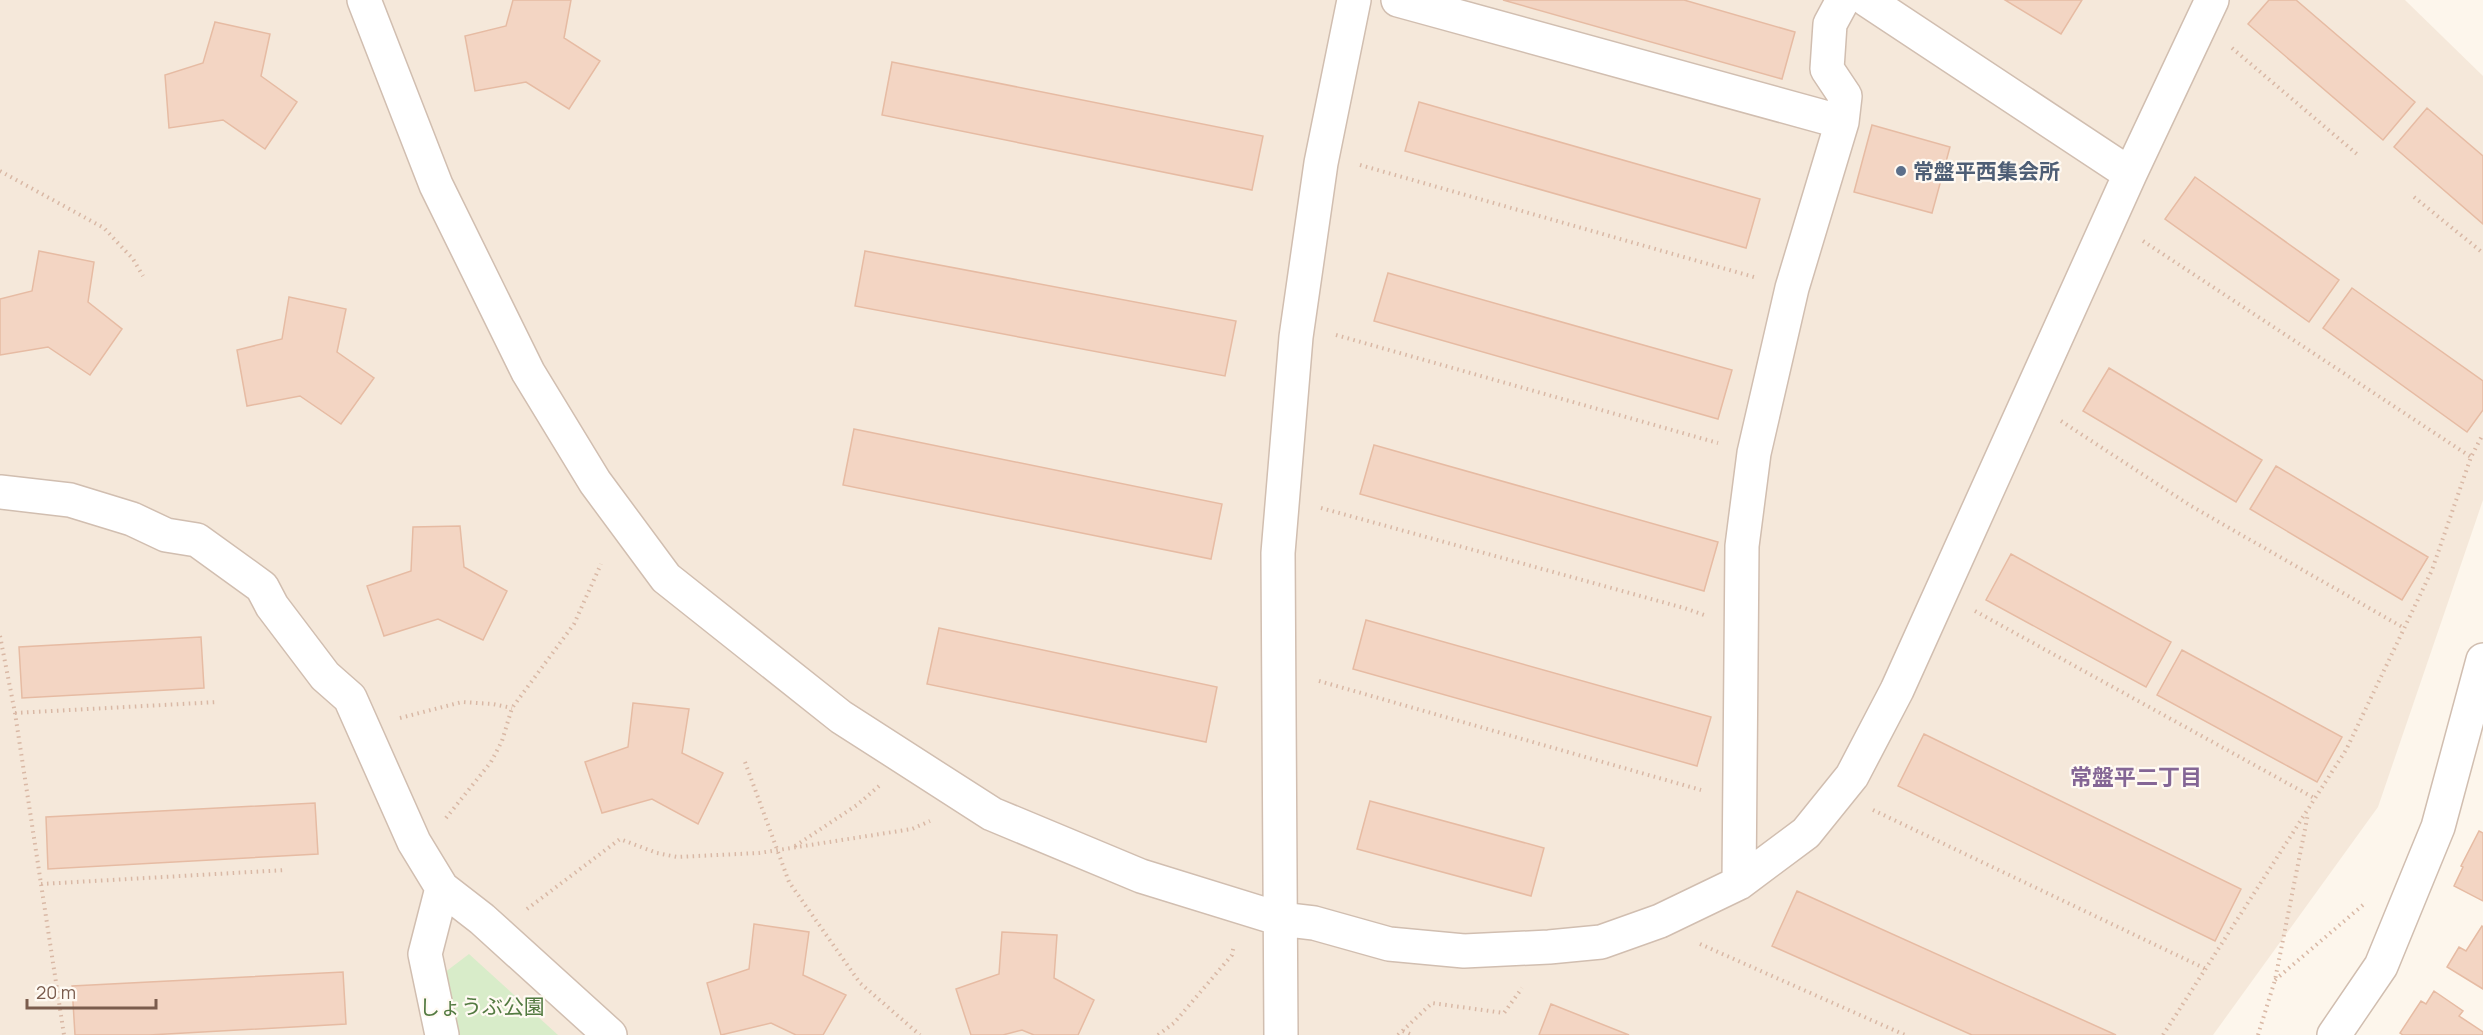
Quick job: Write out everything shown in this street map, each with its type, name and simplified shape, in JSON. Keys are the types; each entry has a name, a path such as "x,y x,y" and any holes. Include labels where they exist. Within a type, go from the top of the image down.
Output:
{"street":[{"path":"364,0 436,185 528,372 595,482 666,578 841,717 992,814 1141,876 1280,919 1314,923 1389,944 1464,951 1554,947 1601,942 1660,921 1738,883 1806,833 1838,794 1852,776 1877,728 2207,11"},
{"path":"1281,1035 1279,541 1301,302 1321,163 1354,0"},
{"path":"1398,0 1842,123"},
{"path":"1738,883 1742,546 1754,453 1792,288 1842,123 1845,96 1827,69 1830,24 1843,0"},
{"path":"1867,0 2130,174"},
{"path":"0,492 70,500 132,519 166,535 197,540 262,586 272,606 325,676 350,699 414,842 442,888 482,919 610,1035"},
{"path":"2334,1035 2381,966 2438,827 2483,660"},
{"path":"442,888 425,954 442,1035"}],"path":[{"path":"2207,11 2358,155"},
{"path":"1356,164 1792,288"},
{"path":"0,171 105,228 133,260 143,276"},
{"path":"2414,197 2483,253"},
{"path":"2110,219 2470,457"},
{"path":"1329,333 1754,453"},
{"path":"2022,413 2060,420 2191,506 2404,628"},
{"path":"2163,1035 2346,750 2432,570 2470,457 2483,434"},
{"path":"1317,507 1684,608 1741,629"},
{"path":"443,822 491,762 502,741 512,708 574,624 601,564"},
{"path":"1941,592 2316,799"},
{"path":"0,636 15,713 64,1035"},
{"path":"1309,678 1739,801"},
{"path":"15,713 218,702"},
{"path":"392,723 398,718 462,702 512,708"},
{"path":"792,848 857,805 909,760"},
{"path":"745,762 789,882 860,983 920,1035"},
{"path":"519,914 620,839 657,853 677,857 792,848 912,829 940,817 962,794"},
{"path":"1838,794 2206,969"},
{"path":"2258,1035 2274,980 2309,809"},
{"path":"41,884 286,870"},
{"path":"2274,980 2372,897 2409,899"},
{"path":"1158,1035 1174,1023 1232,955 1242,906"},
{"path":"1660,921 1672,932 1905,1035"},
{"path":"1400,1033 1432,1003 1504,1013 1554,947"},
{"path":"1400,1033 1412,1035"}],"shaded area":[{"path":"0,0 2405,0 2483,76 2483,500 2378,807 2213,1035 0,1035"}],"green space":[{"name":"しょうぶ公園","path":"469,954 558,1035 458,1035 444,973"}],"building":[{"path":"513,0 571,0 564,38 600,61 569,109 526,82 475,91 465,36 506,26"},
{"path":"1503,0 1684,0 1795,32 1782,79"},
{"path":"2005,0 2082,0 2061,34"},
{"path":"2269,0 2296,0 2415,102 2383,140 2248,24"},
{"path":"215,22 270,34 261,76 297,102 265,149 223,120 169,128 165,75 203,63"},
{"path":"892,62 1263,136 1252,190 882,115"},
{"path":"1419,102 1760,199 1746,248 1405,151"},
{"path":"2427,108 2483,156 2483,224 2394,147"},
{"path":"1872,125 1950,147 1932,213 1854,192"},
{"path":"2195,177 2339,280 2309,322 2165,219"},
{"path":"39,251 94,262 88,302 122,329 90,375 48,347 0,355 0,299 32,291"},
{"path":"865,251 1236,321 1225,376 855,306"},
{"path":"1388,273 1732,370 1718,419 1374,321"},
{"path":"2352,288 2483,381 2483,410 2467,432 2323,328"},
{"path":"289,297 346,309 337,352 374,378 341,424 300,396 247,406 237,350 282,339"},
{"path":"2109,368 2262,460 2236,502 2083,411"},
{"path":"854,429 1222,504 1211,559 843,485"},
{"path":"1374,445 1718,542 1704,591 1360,494"},
{"path":"2276,466 2428,557 2402,600 2250,509"},
{"path":"460,526 464,567 507,591 483,640 438,619 384,636 367,586 411,571 413,527"},
{"path":"2011,554 2171,642 2146,687 1986,600"},
{"path":"1366,620 1711,717 1697,766 1353,669"},
{"path":"939,628 1217,687 1206,742 927,684"},
{"path":"201,637 204,688 22,698 19,647"},
{"path":"2182,650 2342,737 2317,782 2157,695"},
{"path":"633,703 689,709 682,753 723,773 698,824 652,799 602,813 585,762 628,747"},
{"path":"1924,734 2241,889 2215,941 1898,786"},
{"path":"1370,801 1544,848 1531,896 1357,849"},
{"path":"315,803 318,854 48,869 46,817"},
{"path":"2479,831 2483,833 2483,901 2454,886 2463,867 2461,866"},
{"path":"1797,891 2116,1035 1972,1035 1772,946"},
{"path":"754,924 809,932 803,975 846,995 823,1035 796,1035 771,1023 721,1035 707,983 749,969"},
{"path":"2482,926 2483,989 2447,967 2459,947 2466,951"},
{"path":"1002,932 1057,935 1054,978 1094,1000 1078,1035 1034,1035 1022,1030 1003,1035 971,1035 956,989 999,974"},
{"path":"343,972 346,1024 149,1035 75,1035 72,986"},
{"path":"2434,991 2463,1011 2459,1016 2483,1032 2483,1035 2403,1035 2400,1033 2421,1001 2426,1004"},
{"path":"1551,1004 1629,1035 1539,1035"}],"place":[{"name":"常盤平西集会所","path":"1901,171"}],"district":[{"name":"常盤平二丁目","path":"2136,777"}]}
